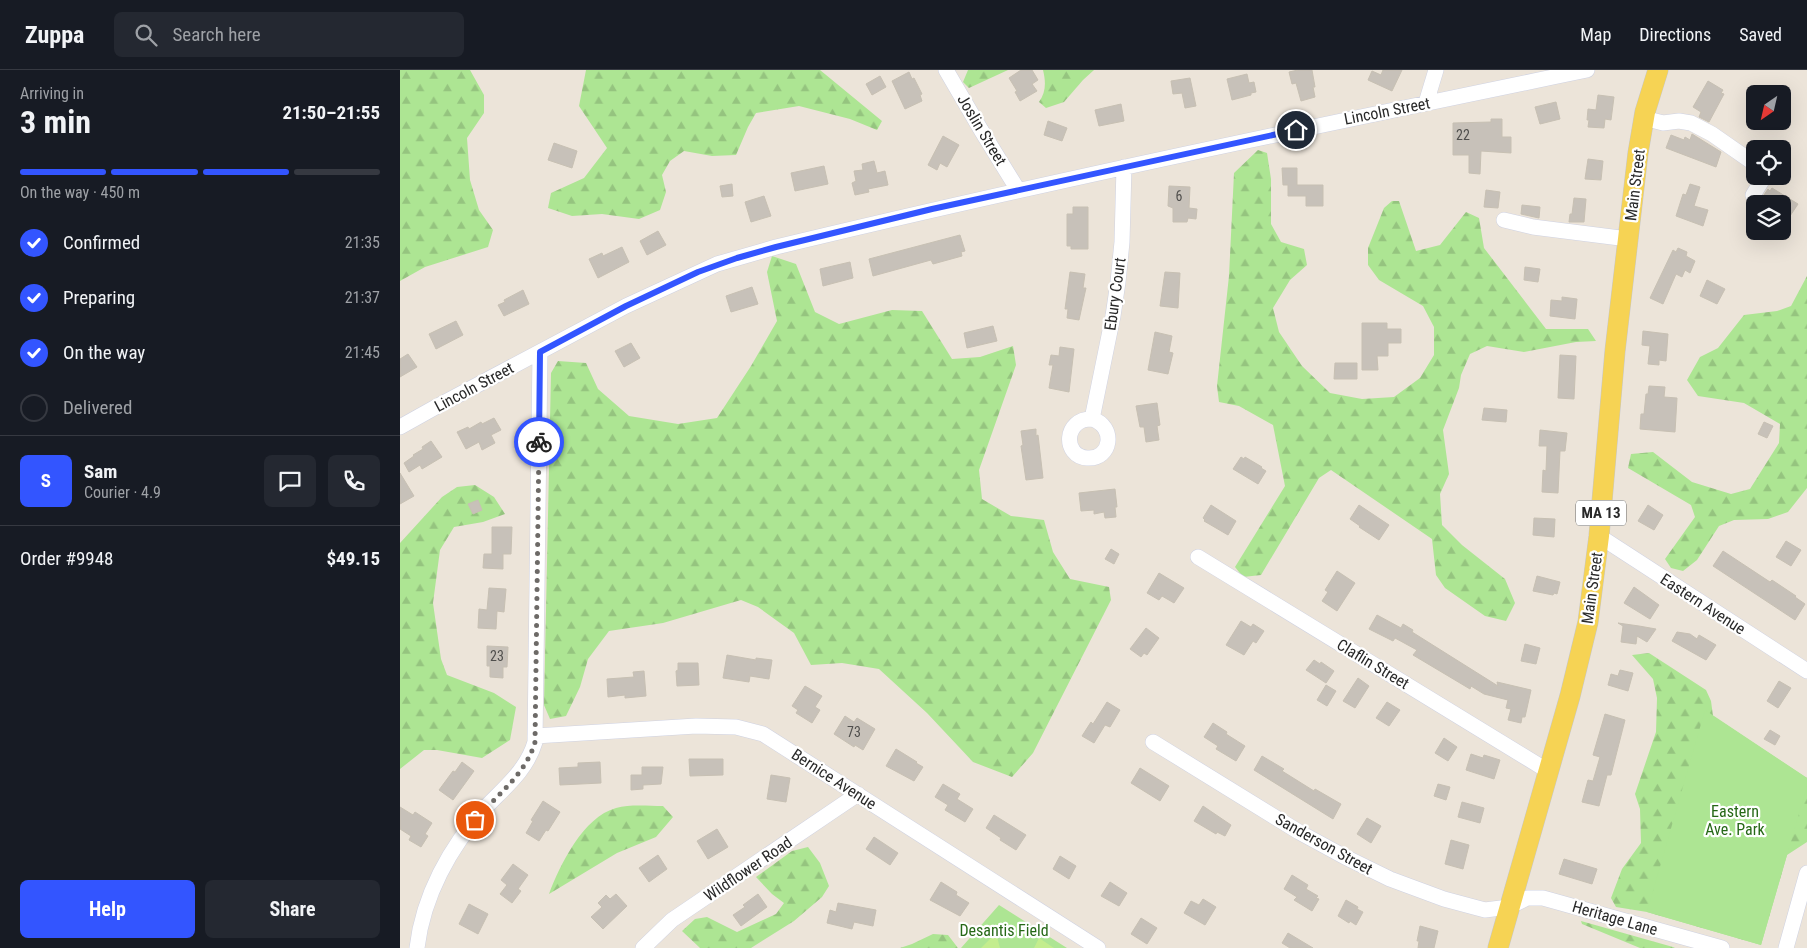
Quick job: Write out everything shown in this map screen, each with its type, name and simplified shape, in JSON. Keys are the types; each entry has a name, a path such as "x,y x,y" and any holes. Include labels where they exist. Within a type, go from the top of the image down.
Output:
{"main road":[{"name":"Main Street","path":"1498,948 1574,682 1591,603 1599,536 1615,351 1638,153 1644,118 1658,70"}],"street":[{"name":"Joslin Street","path":"946,70 1018,190"},
{"path":"1426,103 1436,70"},
{"name":"Lincoln Street","path":"400,428 618,310 717,264 776,247 1018,190 1586,70"},
{"path":"1644,118 1663,123 1678,121 1691,123 1712,134 1746,158"},
{"name":"Ebury Court","path":"1092,419 1118,282 1122,242 1124,167"},
{"path":"1753,195 1759,185"},
{"path":"1504,220 1533,228 1628,239"},
{"path":"417,948 424,916 444,866 475,820 520,771 532,752 535,736 540,352"},
{"name":"Eastern Avenue","path":"1599,536 1807,671"},
{"name":"Claflin Street","path":"1198,558 1548,771"},
{"name":"Bernice Avenue","path":"535,736 696,726 745,728 763,734 1098,948"},
{"name":"Sanderson Street","path":"1153,742 1299,832 1378,874 1426,893 1465,905 1485,910 1509,907"},
{"name":"Wildflower Road","path":"643,948 672,920 858,794"},
{"path":"1786,948 1807,873"},
{"name":"Heritage Lane","path":"1509,907 1527,898 1543,898 1722,948"}],"green space":[{"path":"400,70 470,70 484,95 484,113 467,138 470,180 479,210 493,230 488,247 425,267 400,281"},
{"path":"586,70 820,70 882,121 877,130 850,119 799,106 756,113 736,155 712,156 684,151 670,161 662,175 666,192 660,210 639,219 602,214 572,216 548,208 551,193 584,178 607,148 579,106"},
{"path":"968,70 1008,70 969,88 963,82"},
{"path":"1043,70 1094,70 1064,102 1046,108 1039,102 1045,87"},
{"path":"1258,150 1267,153 1271,179 1271,224 1281,242 1304,249 1307,265 1290,280 1273,308 1279,332 1302,366 1330,393 1362,399 1394,397 1420,378 1434,355 1434,327 1423,306 1379,280 1368,265 1368,248 1384,208 1392,201 1399,201 1416,251 1440,245 1466,212 1479,218 1484,248 1546,329 1588,329 1596,341 1576,342 1524,352 1487,346 1470,354 1443,430 1449,474 1440,494 1442,525 1462,545 1505,579 1515,603 1506,621 1485,616 1445,588 1436,575 1432,539 1331,470 1319,478 1261,575 1243,577 1235,567 1285,486 1273,425 1239,406 1219,402 1217,386 1229,276 1234,173"},
{"path":"772,256 796,264 815,312 839,324 892,310 922,311 952,359 980,357 1013,346 1016,365 979,470 982,499 1011,516 1044,520 1053,552 1070,579 1109,587 1111,600 1033,753 1012,777 973,762 927,713 879,669 842,663 811,665 794,633 758,607 741,600 663,623 609,631 588,659 580,687 566,716 550,719 544,705 551,373 558,361 586,363 598,389 629,416 678,424 717,418 751,366 777,321 767,272"},
{"path":"1807,276 1807,488 1788,512 1768,519 1734,520 1719,526 1697,560 1683,571 1671,568 1665,559 1695,517 1691,505 1628,468 1631,454 1653,452 1692,482 1731,494 1750,489 1779,443 1780,424 1744,403 1698,396 1687,380 1700,357 1718,348 1744,315 1777,311 1791,306"},
{"path":"475,485 494,497 505,514 483,522 454,527 440,550 433,603 441,659 447,675 494,693 516,707 510,740 482,758 437,750 424,750 400,769 400,543 442,497 457,487"},
{"name":"Eastern Ave. Park","path":"1649,653 1706,690 1711,701 1713,716 1807,778 1807,842 1787,855 1761,945 1647,912 1616,907 1611,898 1622,869 1641,843 1640,809 1635,794 1656,732 1657,698 1653,679 1632,655"},
{"name":"Eastern Ave. Park","path":"1705,710 1807,778 1807,786 1761,945 1647,912"},
{"path":"663,806 673,817 656,837 617,853 549,894 566,856 593,821 604,813 616,808"},
{"path":"808,847 820,863 829,886 822,897 794,921 751,948 700,948 682,931 695,919 707,917 737,932 776,914 784,903 772,894 756,877 792,851"},
{"name":"Desantis Field","path":"999,905 1067,948 961,948"},
{"path":"1581,921 1675,948 1640,948 1582,924"},
{"path":"996,933 1000,948 981,948"},
{"path":"933,934 948,935 958,948 900,948 912,944"},
{"path":"1039,938 1054,948 1034,948"}],"building":[{"path":"1021,70 1032,70 1038,80 1032,84 1037,91 1020,101 1015,92 1017,91 1009,78"},
{"path":"1312,70 1315,97 1301,101 1296,83 1292,84 1289,72"},
{"path":"1383,70 1402,70 1392,91 1368,80 1372,71 1381,75"},
{"path":"909,72 922,94 920,95 922,101 905,109 892,81"},
{"path":"1247,74 1249,83 1254,82 1256,92 1232,100 1227,79"},
{"path":"880,76 886,87 872,95 866,84"},
{"path":"1190,78 1196,106 1185,108 1182,93 1173,94 1171,81"},
{"path":"1708,81 1723,90 1721,93 1724,94 1709,122 1699,117 1701,112 1693,107"},
{"path":"1598,95 1614,97 1611,120 1605,119 1604,128 1588,127 1588,109 1596,110"},
{"path":"1556,102 1560,119 1540,124 1535,107"},
{"path":"1121,104 1124,121 1099,126 1095,110"},
{"path":"1491,119 1502,119 1502,137 1511,137 1511,153 1481,151 1480,174 1469,173 1469,155 1453,155 1453,123 1491,122"},
{"path":"1048,121 1067,128 1062,141 1044,135"},
{"path":"1692,134 1721,152 1716,167 1666,148 1671,135 1684,140 1685,137 1690,140"},
{"path":"943,136 959,145 947,167 940,163 937,170 928,165"},
{"path":"554,143 577,151 572,168 548,160"},
{"path":"1588,159 1603,161 1601,180 1585,179"},
{"path":"874,161 877,173 885,171 888,185 868,189 869,192 855,195 852,183 856,181 854,171 863,170 862,164"},
{"path":"824,166 828,184 795,191 791,173"},
{"path":"1282,168 1297,168 1297,185 1323,185 1323,206 1306,206 1306,196 1288,196 1288,185 1283,185"},
{"path":"732,184 733,196 722,197 720,186"},
{"path":"1690,184 1700,187 1694,206 1708,210 1703,226 1676,216 1683,194 1686,195"},
{"path":"1169,186 1190,187 1189,208 1197,209 1196,219 1188,218 1187,222 1173,222 1173,208 1168,206"},
{"path":"1772,188 1783,195 1764,195 1768,189 1770,191"},
{"path":"1486,190 1500,192 1498,208 1484,207"},
{"path":"764,196 771,216 751,222 745,202"},
{"path":"1574,198 1586,199 1584,222 1569,222"},
{"path":"1791,200 1798,204 1791,214"},
{"path":"1522,205 1540,207 1539,218 1521,214"},
{"path":"1073,207 1088,207 1088,249 1071,249 1071,246 1067,246 1067,214 1073,214"},
{"path":"658,231 666,245 647,255 640,241"},
{"path":"960,235 965,251 961,252 962,256 933,264 931,260 873,276 869,259"},
{"path":"622,247 629,262 598,278 589,259 602,253 603,256"},
{"path":"1678,248 1687,252 1686,256 1695,261 1690,273 1685,270 1682,277 1676,274 1663,304 1650,298 1673,250 1676,252"},
{"path":"850,262 853,278 823,286 820,269"},
{"path":"1525,267 1540,269 1538,282 1524,280"},
{"path":"1070,272 1085,274 1083,288 1086,288 1079,320 1067,318 1068,309 1065,309"},
{"path":"1165,272 1180,273 1178,308 1160,306"},
{"path":"1707,280 1725,289 1717,304 1700,296"},
{"path":"752,287 758,304 731,312 726,296"},
{"path":"523,290 529,304 504,316 498,305"},
{"path":"1562,297 1577,299 1575,319 1550,316 1551,300 1562,301"},
{"path":"456,321 463,335 436,349 429,334"},
{"path":"1362,323 1387,323 1387,329 1401,329 1401,343 1388,343 1388,356 1377,356 1378,370 1362,370"},
{"path":"993,326 997,341 967,348 964,333"},
{"path":"1643,331 1668,334 1666,361 1659,360 1659,365 1648,364 1650,346 1642,345"},
{"path":"1155,332 1172,336 1169,352 1173,353 1168,374 1148,370"},
{"path":"631,343 640,358 624,367 615,351"},
{"path":"1060,347 1074,349 1069,392 1049,388 1053,365 1049,365 1051,355 1059,356"},
{"path":"408,354 417,367 400,377 400,359"},
{"path":"1560,355 1576,356 1574,399 1558,398"},
{"path":"1335,363 1357,363 1357,379 1334,379"},
{"path":"1649,386 1665,387 1664,397 1677,398 1675,432 1640,429 1641,414 1644,414 1646,394 1648,394"},
{"path":"1157,403 1160,425 1157,426 1159,440 1146,442 1144,427 1140,427 1136,406"},
{"path":"1484,408 1507,410 1506,422 1482,420"},
{"path":"494,418 501,430 491,435 495,443 482,450 479,442 466,449 457,432"},
{"path":"1764,422 1773,426 1767,438 1758,434"},
{"path":"1036,429 1043,478 1026,480 1021,446 1023,445 1021,431"},
{"path":"1540,430 1567,433 1565,451 1560,451 1558,493 1542,492 1543,470 1546,471 1547,446 1539,446"},
{"path":"431,441 442,457 422,469 420,465 409,472 404,463"},
{"path":"1241,457 1244,459 1245,457 1266,471 1258,484 1233,469"},
{"path":"400,473 414,496 400,504"},
{"path":"1115,489 1116,517 1105,518 1104,512 1094,514 1094,510 1081,511 1079,493"},
{"path":"478,500 482,510 473,514 468,504"},
{"path":"1211,505 1236,521 1228,535 1204,521 1203,518"},
{"path":"1359,505 1389,525 1379,540 1350,519"},
{"path":"1648,505 1663,515 1654,530 1638,521"},
{"path":"1534,518 1555,519 1554,537 1533,535"},
{"path":"492,527 512,527 511,554 503,554 503,569 483,568 484,554 492,554"},
{"path":"1786,541 1801,550 1791,566 1776,557"},
{"path":"1111,549 1119,554 1114,564 1105,559"},
{"path":"1723,551 1770,582 1772,580 1805,604 1795,620 1713,566"},
{"path":"1337,571 1355,583 1337,611 1322,601 1328,592 1325,590"},
{"path":"1159,573 1184,588 1174,603 1162,596 1159,600 1147,593"},
{"path":"1537,576 1560,582 1557,594 1533,591"},
{"path":"1634,587 1659,605 1650,619 1624,603"},
{"path":"489,588 506,589 504,612 497,611 496,629 478,628 479,609 487,610"},
{"path":"1377,615 1401,628 1403,624 1413,630 1412,632 1498,686 1497,682 1531,690 1525,717 1522,717 1521,723 1508,720 1511,709 1506,708 1508,700 1484,694 1471,686 1470,689 1413,655 1417,650 1395,638 1393,641 1369,629"},
{"path":"1241,621 1251,627 1253,624 1264,631 1256,643 1253,641 1244,655 1226,645"},
{"path":"1618,623 1656,629 1647,642 1637,636 1636,644 1621,642 1623,626"},
{"path":"1146,628 1159,638 1147,655 1144,653 1141,657 1130,649"},
{"path":"1677,632 1690,634 1697,639 1699,635 1716,645 1706,660 1672,641"},
{"path":"1525,644 1540,648 1536,664 1521,661"},
{"path":"487,646 508,647 507,667 503,667 503,678 490,677 490,666 487,666"},
{"path":"727,655 756,660 756,658 772,660 769,679 750,676 749,682 723,678"},
{"path":"1314,660 1320,664 1321,662 1334,671 1326,683 1306,670"},
{"path":"678,663 698,663 699,685 677,686 676,671 678,670"},
{"path":"1620,670 1633,673 1628,691 1608,685 1611,674 1618,676"},
{"path":"644,671 646,696 625,698 625,695 608,697 607,679 634,677 633,672"},
{"path":"1358,678 1369,686 1355,708 1343,701"},
{"path":"1779,681 1791,688 1778,708 1767,701"},
{"path":"1326,685 1336,691 1327,706 1317,700"},
{"path":"805,686 822,696 815,707 820,710 812,723 796,713 798,710 792,706"},
{"path":"1107,702 1120,710 1110,727 1105,725 1094,743 1082,736 1091,722 1093,724"},
{"path":"1387,702 1400,710 1389,726 1376,718"},
{"path":"1605,714 1625,720 1611,775 1607,775 1599,806 1582,802 1588,780 1593,781 1600,757 1593,755"},
{"path":"845,716 854,722 857,718 875,729 863,750 855,745 854,747 834,734"},
{"path":"1213,723 1245,746 1236,761 1216,749 1218,746 1204,737"},
{"path":"1770,730 1780,736 1775,745 1764,739"},
{"path":"1444,738 1457,747 1448,761 1435,753"},
{"path":"896,749 923,767 914,781 886,766"},
{"path":"1471,754 1483,758 1484,755 1500,760 1494,779 1466,770"},
{"path":"1262,756 1314,791 1315,789 1341,804 1333,819 1254,770"},
{"path":"689,759 723,759 723,775 690,776"},
{"path":"462,762 474,771 453,800 439,790"},
{"path":"600,762 601,783 560,785 559,768 578,767 578,763"},
{"path":"642,767 663,767 661,784 643,785 643,789 631,790 631,775 642,775"},
{"path":"1140,768 1169,786 1160,801 1131,783"},
{"path":"771,775 790,778 786,802 767,799"},
{"path":"943,784 960,794 957,799 973,809 965,822 945,810 948,805 935,797"},
{"path":"1438,784 1450,787 1446,800 1434,796"},
{"path":"543,801 560,812 539,841 526,833 533,821 531,820"},
{"path":"1462,802 1484,808 1480,823 1458,817"},
{"path":"1203,806 1231,825 1225,836 1217,832 1216,834 1194,821"},
{"path":"400,807 413,815 415,812 432,823 425,834 428,836 421,847 409,840 411,836 400,829"},
{"path":"994,815 1026,835 1016,850 986,828"},
{"path":"1367,818 1381,826 1371,843 1357,834"},
{"path":"717,829 728,847 708,859 697,841"},
{"path":"874,837 898,853 890,865 866,849"},
{"path":"1451,840 1469,845 1463,869 1445,864"},
{"path":"658,855 667,869 649,882 639,868"},
{"path":"1060,856 1076,866 1069,879 1053,869"},
{"path":"1564,859 1597,869 1592,884 1559,874"},
{"path":"513,864 528,875 518,889 521,891 512,903 500,894 507,885 501,880"},
{"path":"1292,875 1308,885 1306,889 1318,896 1316,898 1319,899 1312,911 1294,900 1297,897 1284,889"},
{"path":"941,882 957,892 956,895 969,903 960,916 930,900"},
{"path":"1110,882 1127,893 1119,906 1101,896"},
{"path":"616,894 627,906 603,929 591,917 602,907 598,903 606,895 610,899"},
{"path":"758,894 767,907 741,926 733,915 745,907 743,905"},
{"path":"1203,899 1216,907 1205,925 1184,913 1191,901 1199,905"},
{"path":"1346,900 1363,912 1356,925 1338,916"},
{"path":"838,903 876,910 873,926 854,922 852,929 827,923 830,910 836,912"},
{"path":"469,904 488,914 478,934 459,924"},
{"path":"1141,918 1157,928 1147,944 1131,934"},
{"path":"1420,926 1438,931 1434,948 1418,948 1419,941 1417,941"},
{"path":"1288,933 1313,948 1290,948 1282,943"}],"way so far":[{"path":"475,820 520,771 529,758 535,742 539,442"}],"route":[{"path":"539,442 540,352 609,314 717,264 776,247 932,209 1296,130"}]}
